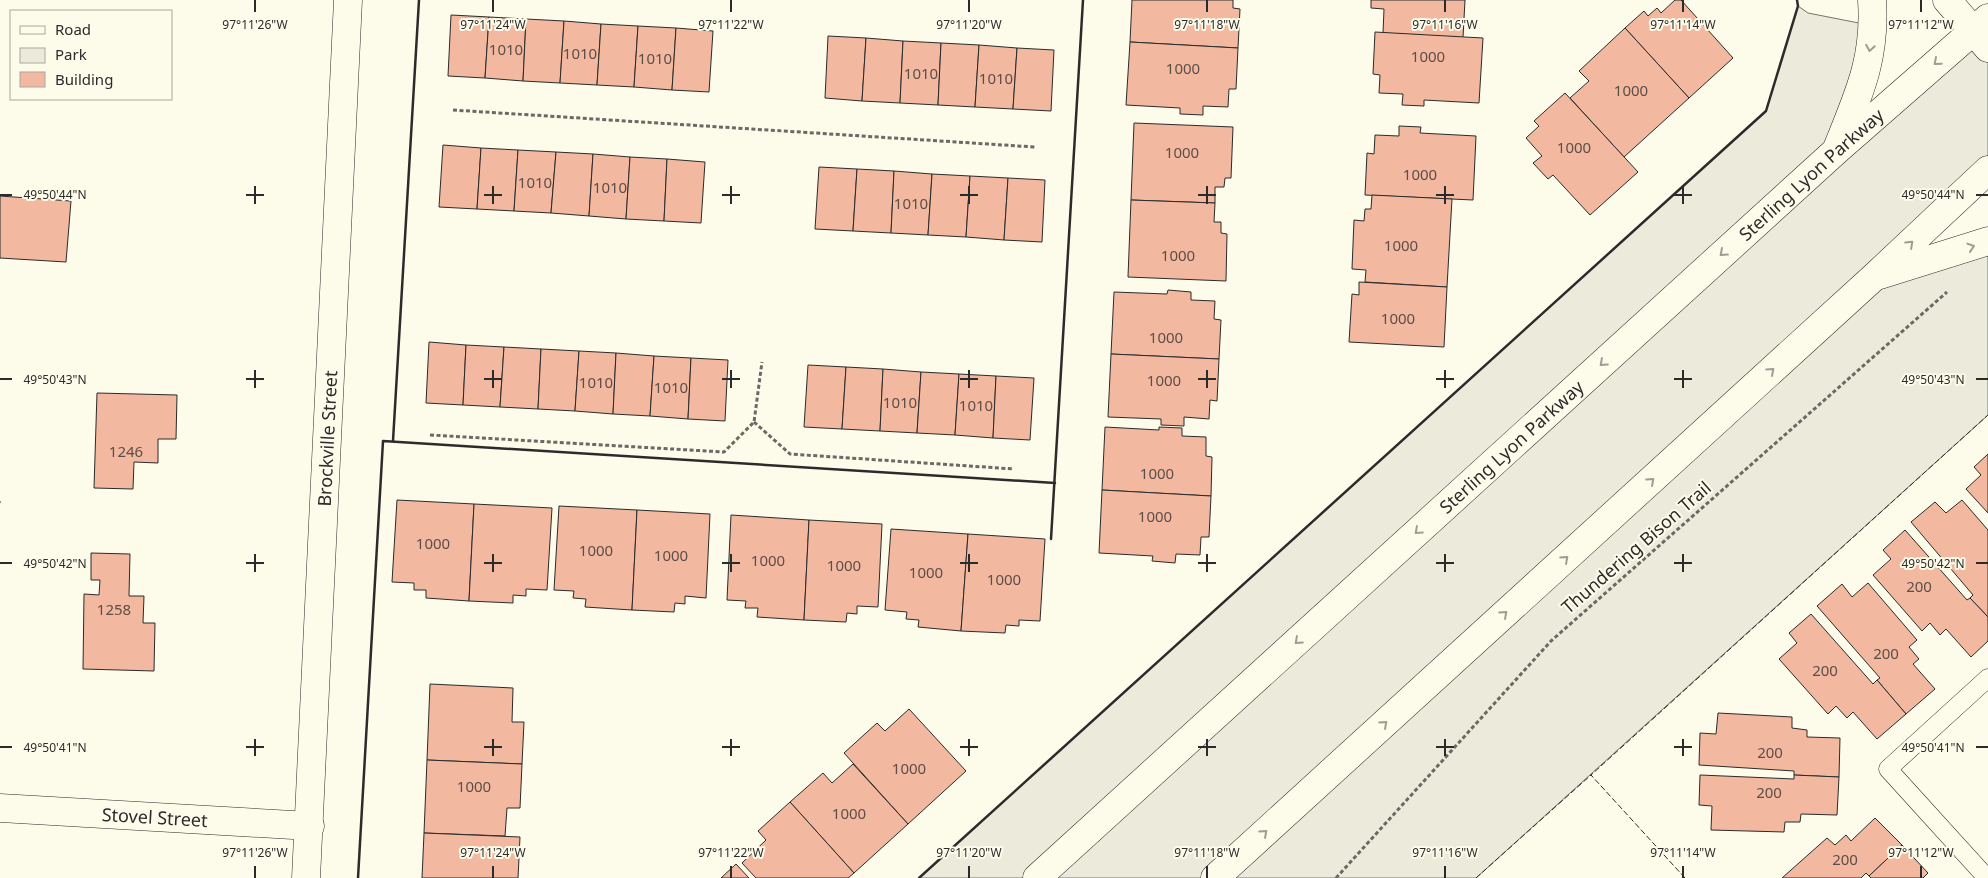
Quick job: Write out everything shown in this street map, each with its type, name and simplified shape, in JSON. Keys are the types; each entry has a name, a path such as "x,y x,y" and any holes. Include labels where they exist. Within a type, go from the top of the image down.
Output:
{"main road":[{"name":"Brockville Street","path":"306,878 310,826 348,0"},
{"path":"1837,150 1865,77 1874,26 1872,0"},
{"path":"1947,0 1983,32"},
{"name":"Sterling Lyon Parkway","path":"1037,878 1837,150 1983,32"},
{"path":"1215,878 1874,277 1988,170"},
{"path":"1874,277 1988,241"},
{"name":"Stovel Street","path":"0,808 310,826"}],"lane":[{"path":"1987,878 1888,769 1988,678"}],"path":[{"path":"453,110 1035,147"},
{"name":"Thundering Bison Trail","path":"1336,878 1550,641 1952,288"},
{"path":"430,435 724,452 754,422 762,362"},
{"path":"754,422 790,454 1014,469"}],"green space":[{"path":"1798,6 1808,13 1874,26 1837,148 1973,30 1988,48 1988,170 1875,276 1988,241 1988,415 1476,878 919,878 1766,111"}],"building":[{"path":"1132,0 1233,0 1233,8 1240,9 1238,48 1130,42"},
{"path":"1371,0 1465,0 1463,38 1383,33 1384,9 1371,8"},
{"path":"1675,0 1681,0 1733,58 1689,98 1625,28 1644,11 1648,16 1657,8 1661,13"},
{"path":"451,15 489,17 485,78 448,76"},
{"path":"489,17 526,19 523,81 485,78"},
{"path":"526,19 564,21 560,83 523,81"},
{"path":"564,21 601,24 597,85 560,83"},
{"path":"601,24 638,26 634,87 597,85"},
{"path":"638,26 676,28 672,90 634,87"},
{"path":"676,28 713,31 709,92 672,90"},
{"path":"1625,28 1689,98 1624,157 1570,98 1589,81 1579,71"},
{"path":"1375,32 1483,38 1479,103 1424,100 1424,106 1402,105 1403,94 1379,93 1380,75 1373,74"},
{"path":"828,36 866,38 862,101 825,98"},
{"path":"866,38 903,41 900,103 862,101"},
{"path":"903,41 941,43 938,105 900,103"},
{"path":"1130,42 1238,48 1236,89 1229,89 1228,107 1203,106 1203,115 1180,114 1180,108 1126,105"},
{"path":"941,43 979,45 975,107 938,105"},
{"path":"979,45 1017,48 1013,109 975,107"},
{"path":"1017,48 1054,50 1051,111 1013,109"},
{"path":"1565,93 1638,172 1590,215 1553,175 1548,179 1533,163 1542,156 1526,138 1539,126 1534,121"},
{"path":"1134,123 1233,127 1231,178 1225,178 1224,187 1215,187 1215,203 1131,200"},
{"path":"1399,126 1421,127 1420,133 1476,136 1473,200 1365,195 1367,153 1374,154 1375,135 1399,136"},
{"path":"443,145 481,148 477,209 439,207"},
{"path":"481,148 518,150 514,211 477,209"},
{"path":"518,150 556,152 551,213 514,211"},
{"path":"556,152 593,154 589,216 551,213"},
{"path":"593,154 630,157 626,219 589,216"},
{"path":"630,157 667,159 664,221 626,219"},
{"path":"667,159 705,162 701,223 664,221"},
{"path":"819,167 857,169 853,231 815,229"},
{"path":"857,169 894,171 891,233 853,231"},
{"path":"894,171 932,174 928,235 891,233"},
{"path":"932,174 970,176 966,237 928,235"},
{"path":"970,176 1008,178 1004,240 966,237"},
{"path":"1008,178 1045,180 1042,242 1004,240"},
{"path":"1372,195 1452,199 1447,287 1365,282 1366,270 1352,269 1354,220 1364,221 1365,209 1371,209"},
{"path":"0,196 71,201 66,262 0,258"},
{"path":"1131,200 1215,203 1214,222 1221,222 1221,233 1227,234 1226,281 1128,277"},
{"path":"1359,282 1447,287 1444,347 1349,342 1352,294 1359,295"},
{"path":"1168,290 1191,292 1191,300 1215,301 1214,319 1221,320 1219,359 1111,354 1114,292 1167,294"},
{"path":"429,342 466,345 463,405 426,403"},
{"path":"466,345 504,347 500,407 463,405"},
{"path":"504,347 541,349 538,409 500,407"},
{"path":"541,349 579,351 575,411 538,409"},
{"path":"579,351 616,353 613,414 575,411"},
{"path":"616,353 654,356 650,416 613,414"},
{"path":"1111,354 1219,359 1217,401 1210,400 1209,419 1184,417 1184,426 1161,425 1161,419 1108,417"},
{"path":"654,356 691,358 688,419 650,416"},
{"path":"691,358 728,360 725,421 688,419"},
{"path":"808,365 846,367 842,429 804,427"},
{"path":"846,367 883,369 880,431 842,429"},
{"path":"883,369 921,372 917,433 880,431"},
{"path":"921,372 959,374 955,435 917,433"},
{"path":"959,374 996,376 993,438 955,435"},
{"path":"996,376 1034,378 1030,440 993,438"},
{"path":"97,393 177,395 176,439 158,439 158,463 134,462 133,489 94,488"},
{"path":"1105,427 1159,430 1159,427 1182,428 1182,436 1206,437 1206,456 1212,457 1211,496 1102,490"},
{"path":"1988,454 1988,513 1966,489 1981,475 1974,467"},
{"path":"1102,490 1211,496 1209,537 1201,537 1200,555 1176,554 1175,563 1152,561 1153,556 1099,553"},
{"path":"397,500 474,504 469,601 426,598 426,590 414,590 414,583 392,582"},
{"path":"1962,500 1988,530 1988,617 1970,598 1973,595 1911,522 1935,502 1946,513"},
{"path":"474,504 552,508 547,590 526,589 526,596 513,595 513,603 469,601"},
{"path":"559,506 637,510 632,610 585,607 586,599 573,598 574,591 554,590"},
{"path":"637,510 710,514 706,598 685,596 685,604 675,603 674,612 632,610"},
{"path":"731,515 809,520 804,620 757,617 758,608 745,608 746,601 727,600"},
{"path":"809,520 882,524 878,607 857,606 857,614 847,613 846,622 804,620"},
{"path":"891,529 968,534 961,631 918,627 919,620 906,619 907,612 885,610"},
{"path":"1905,530 1967,600 1970,598 1988,617 1988,641 1971,657 1946,629 1940,635 1930,623 1922,631 1873,575 1891,559 1883,550"},
{"path":"968,534 1045,539 1040,621 1019,620 1019,626 1006,625 1005,633 961,631"},
{"path":"91,553 130,554 129,596 144,596 143,623 155,623 154,671 83,669 84,594 99,595 100,580 91,580"},
{"path":"1868,583 1917,640 1909,647 1919,659 1913,664 1935,689 1906,714 1877,680 1880,678 1817,606 1842,584 1852,597"},
{"path":"1811,614 1873,684 1877,680 1906,714 1877,739 1853,712 1847,718 1836,706 1828,714 1779,659 1797,643 1789,633"},
{"path":"430,684 513,688 512,722 524,722 522,764 427,760"},
{"path":"909,709 966,771 908,824 844,753 877,723 885,731"},
{"path":"1718,713 1792,717 1792,728 1807,730 1807,737 1840,738 1839,777 1794,775 1794,771 1699,765 1700,733 1716,734"},
{"path":"427,760 522,764 520,808 507,808 505,836 424,833"},
{"path":"853,764 908,824 854,873 790,802 823,773 832,783"},
{"path":"1700,775 1794,779 1794,775 1839,777 1837,815 1801,814 1800,822 1785,822 1784,832 1711,830 1712,806 1699,805"},
{"path":"790,802 854,873 848,878 756,878 742,863 766,840 758,831"},
{"path":"1875,818 1902,845 1869,876 1866,873 1861,878 1782,878 1827,838 1835,845 1846,835 1851,841"},
{"path":"424,833 520,837 518,878 422,878"},
{"path":"1902,845 1928,873 1923,878 1871,878 1869,876"},
{"path":"736,864 749,878 721,878"}],"fence":[{"path":"1685,878 1591,775 1988,415"},
{"path":"1476,878 1591,775"}],"wall":[{"path":"393,441 419,0"},
{"path":"1051,539 1083,0"},
{"path":"919,878 1766,111 1798,6 1797,0"},
{"path":"358,878 383,441 1055,483"}]}
